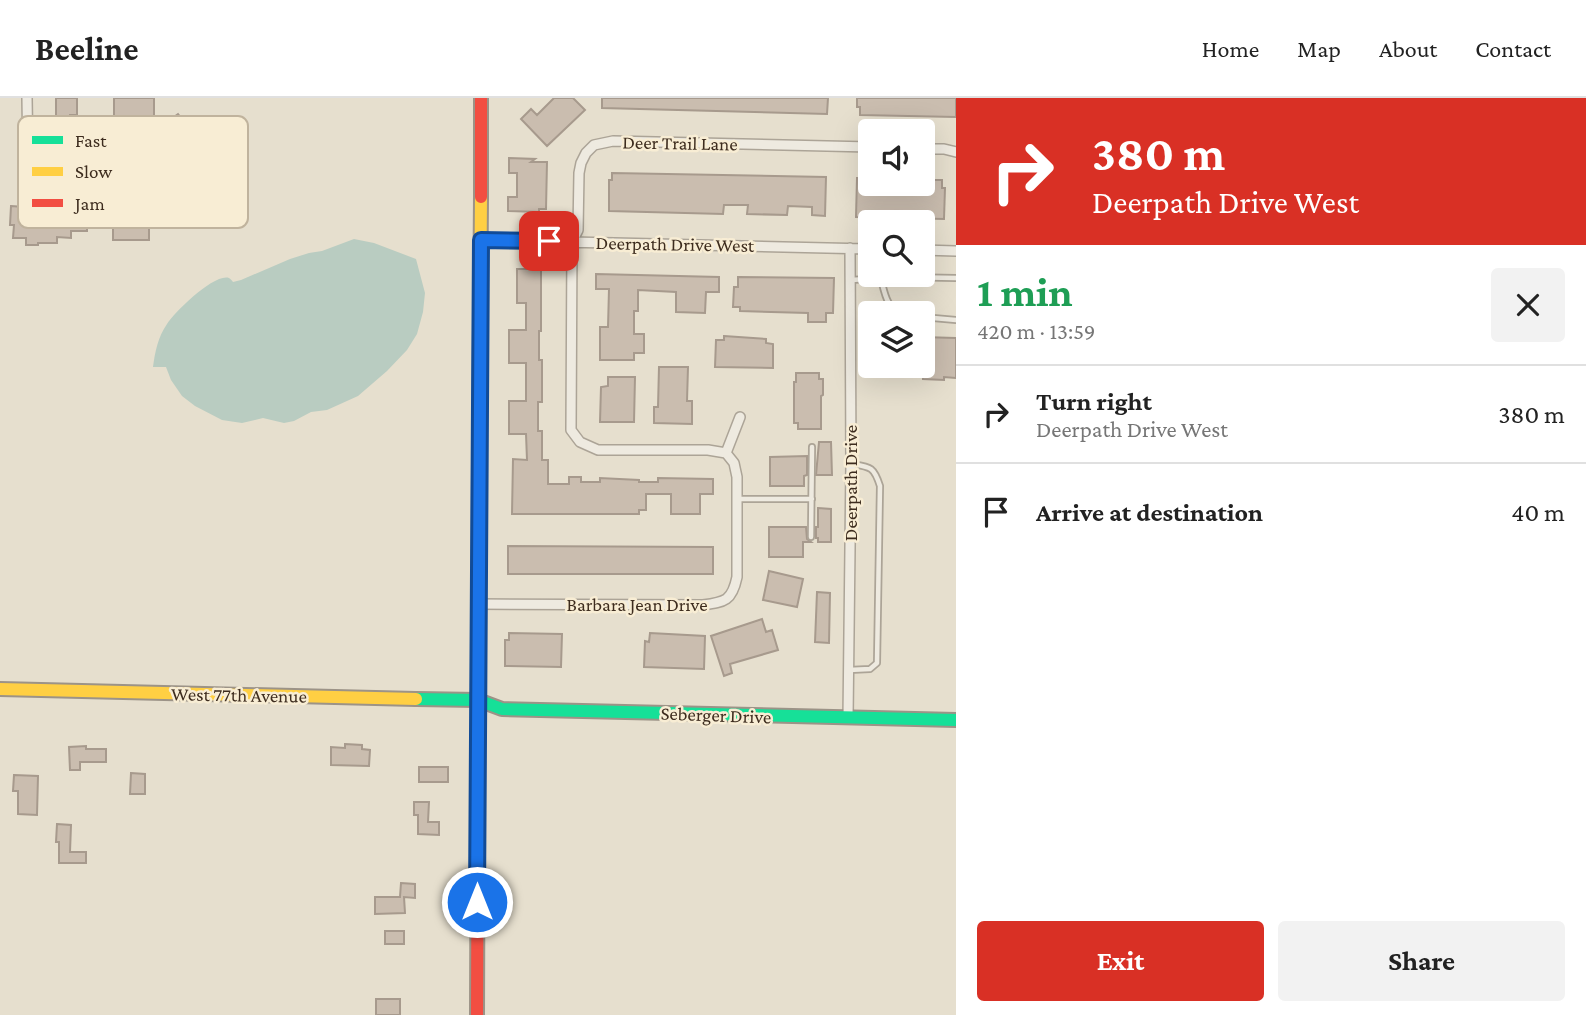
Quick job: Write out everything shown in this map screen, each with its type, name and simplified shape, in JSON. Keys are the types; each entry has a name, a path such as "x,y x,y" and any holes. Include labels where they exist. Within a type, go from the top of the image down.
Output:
{"street":[{"path":"26,98 27,116"},
{"path":"477,1015 481,98"},
{"name":"Deer Trail Lane","path":"572,242 578,230 581,163 594,145 603,142 858,147"},
{"path":"935,149 956,152"},
{"name":"Deerpath Drive West","path":"481,240 858,248"},
{"path":"572,242 572,430 580,442 598,450 708,450 726,453 740,416"},
{"name":"Deerpath Drive","path":"848,718 850,248"},
{"path":"935,250 956,251"},
{"name":"Barbara Jean Drive","path":"478,604 723,603 732,595 737,577 737,477 734,463 726,453"},
{"name":"West 77th Avenue","path":"0,689 478,700"},
{"name":"Seberger Drive","path":"478,700 502,709 956,720"}],"lane":[{"path":"935,278 956,278"},
{"path":"850,280 858,280"},
{"path":"935,318 956,320"},
{"path":"811,537 813,447"},
{"path":"849,670 870,669 877,663 880,486 877,474 869,466 851,463"},
{"path":"738,499 812,499"}],"shaded area":[{"path":"354,239 374,243 416,259 425,293 417,334 407,350 358,396 327,410 311,412 294,421 284,423 263,418 242,423 222,420 195,406 182,396 166,367 153,367 157,345 167,324 205,287 222,278 229,278 233,282 241,280 290,259"}],"building":[{"path":"56,98 77,98 77,115 56,116"},
{"path":"114,98 154,98 154,116 114,116"},
{"path":"554,98 573,98 585,110 547,146 521,119 531,109 537,115"},
{"path":"602,98 828,98 827,114 602,108"},
{"path":"857,98 956,98 956,117 860,115"},
{"path":"509,158 547,162 546,209 539,209 539,212 508,211 508,197 517,197 517,173 509,173"},
{"path":"612,173 826,177 825,216 812,215 812,207 788,206 787,215 747,214 748,205 724,205 723,214 609,211 609,180 612,180"},
{"path":"857,178 858,196 935,196 935,180 942,180 942,188 945,188 944,219 935,219 935,210 858,210 856,217"},
{"path":"11,206 18,207 18,228 87,228 87,231 71,231 71,238 57,237 57,243 26,245 26,238 13,238 14,225 10,225"},
{"path":"113,228 149,228 149,240 113,240"},
{"path":"517,269 541,269 539,360 542,360 542,402 538,402 538,431 542,431 542,460 548,460 548,484 569,484 569,477 581,477 581,482 600,482 600,478 639,482 658,482 658,478 713,479 713,494 700,494 700,514 671,514 671,494 646,494 646,510 639,510 639,514 512,514 513,459 527,460 526,434 509,434 509,401 526,401 526,363 509,363 509,330 526,330 526,303 517,303"},
{"path":"596,274 719,277 719,292 706,292 705,313 676,312 676,292 638,290 634,334 644,334 644,353 634,353 634,360 600,360 600,327 608,327 609,289 596,289"},
{"path":"738,277 834,278 833,313 826,313 826,322 808,322 808,313 740,311 740,307 733,307 734,287 738,287"},
{"path":"724,336 766,339 766,343 773,344 773,368 715,367 716,340 724,340"},
{"path":"935,337 956,338 956,378 923,379 935,378"},
{"path":"659,367 688,367 687,401 692,401 692,424 654,423 654,407 658,407"},
{"path":"796,373 819,373 819,379 823,379 821,429 798,429 798,423 794,423"},
{"path":"608,377 635,377 634,422 600,422 601,387 608,386"},
{"path":"819,442 831,442 832,475 816,475"},
{"path":"807,456 804,486 770,486 770,457"},
{"path":"818,508 831,509 831,542 818,542 816,538"},
{"path":"769,527 806,527 807,539 811,542 803,542 803,557 769,557"},
{"path":"508,546 713,547 713,574 508,574"},
{"path":"769,571 803,579 797,607 763,600"},
{"path":"817,592 830,593 829,643 815,642"},
{"path":"762,619 766,632 772,630 778,650 730,664 732,673 724,676 711,636"},
{"path":"509,633 562,634 561,667 505,666 505,640 509,640"},
{"path":"650,633 705,636 704,669 644,667 645,641 649,642"},
{"path":"345,744 362,745 362,749 370,750 369,766 331,765 331,747 345,748"},
{"path":"86,746 86,749 106,749 106,762 80,762 80,770 70,770 69,747"},
{"path":"419,767 448,767 448,782 419,782"},
{"path":"131,773 145,774 145,794 130,794"},
{"path":"14,775 38,776 37,815 18,814 18,791 13,791"},
{"path":"414,802 429,802 428,822 439,822 439,835 418,834 418,815 414,815"},
{"path":"57,824 71,825 70,852 86,852 86,863 59,863"},
{"path":"401,883 415,884 415,898 404,897 405,913 375,914 375,897 400,897"},
{"path":"385,931 404,931 404,944 385,944"},
{"path":"376,999 400,999 400,1015 376,1015"}],"traffic: fast":[{"path":"416,699 478,700 502,709 956,720"}],"traffic: slow":[{"path":"479,463 481,197"},
{"path":"0,689 416,699"}],"traffic: jam":[{"path":"481,98 481,197"},
{"path":"477,1015 479,463"}],"route":[{"path":"477,902 481,240 549,241"}]}
